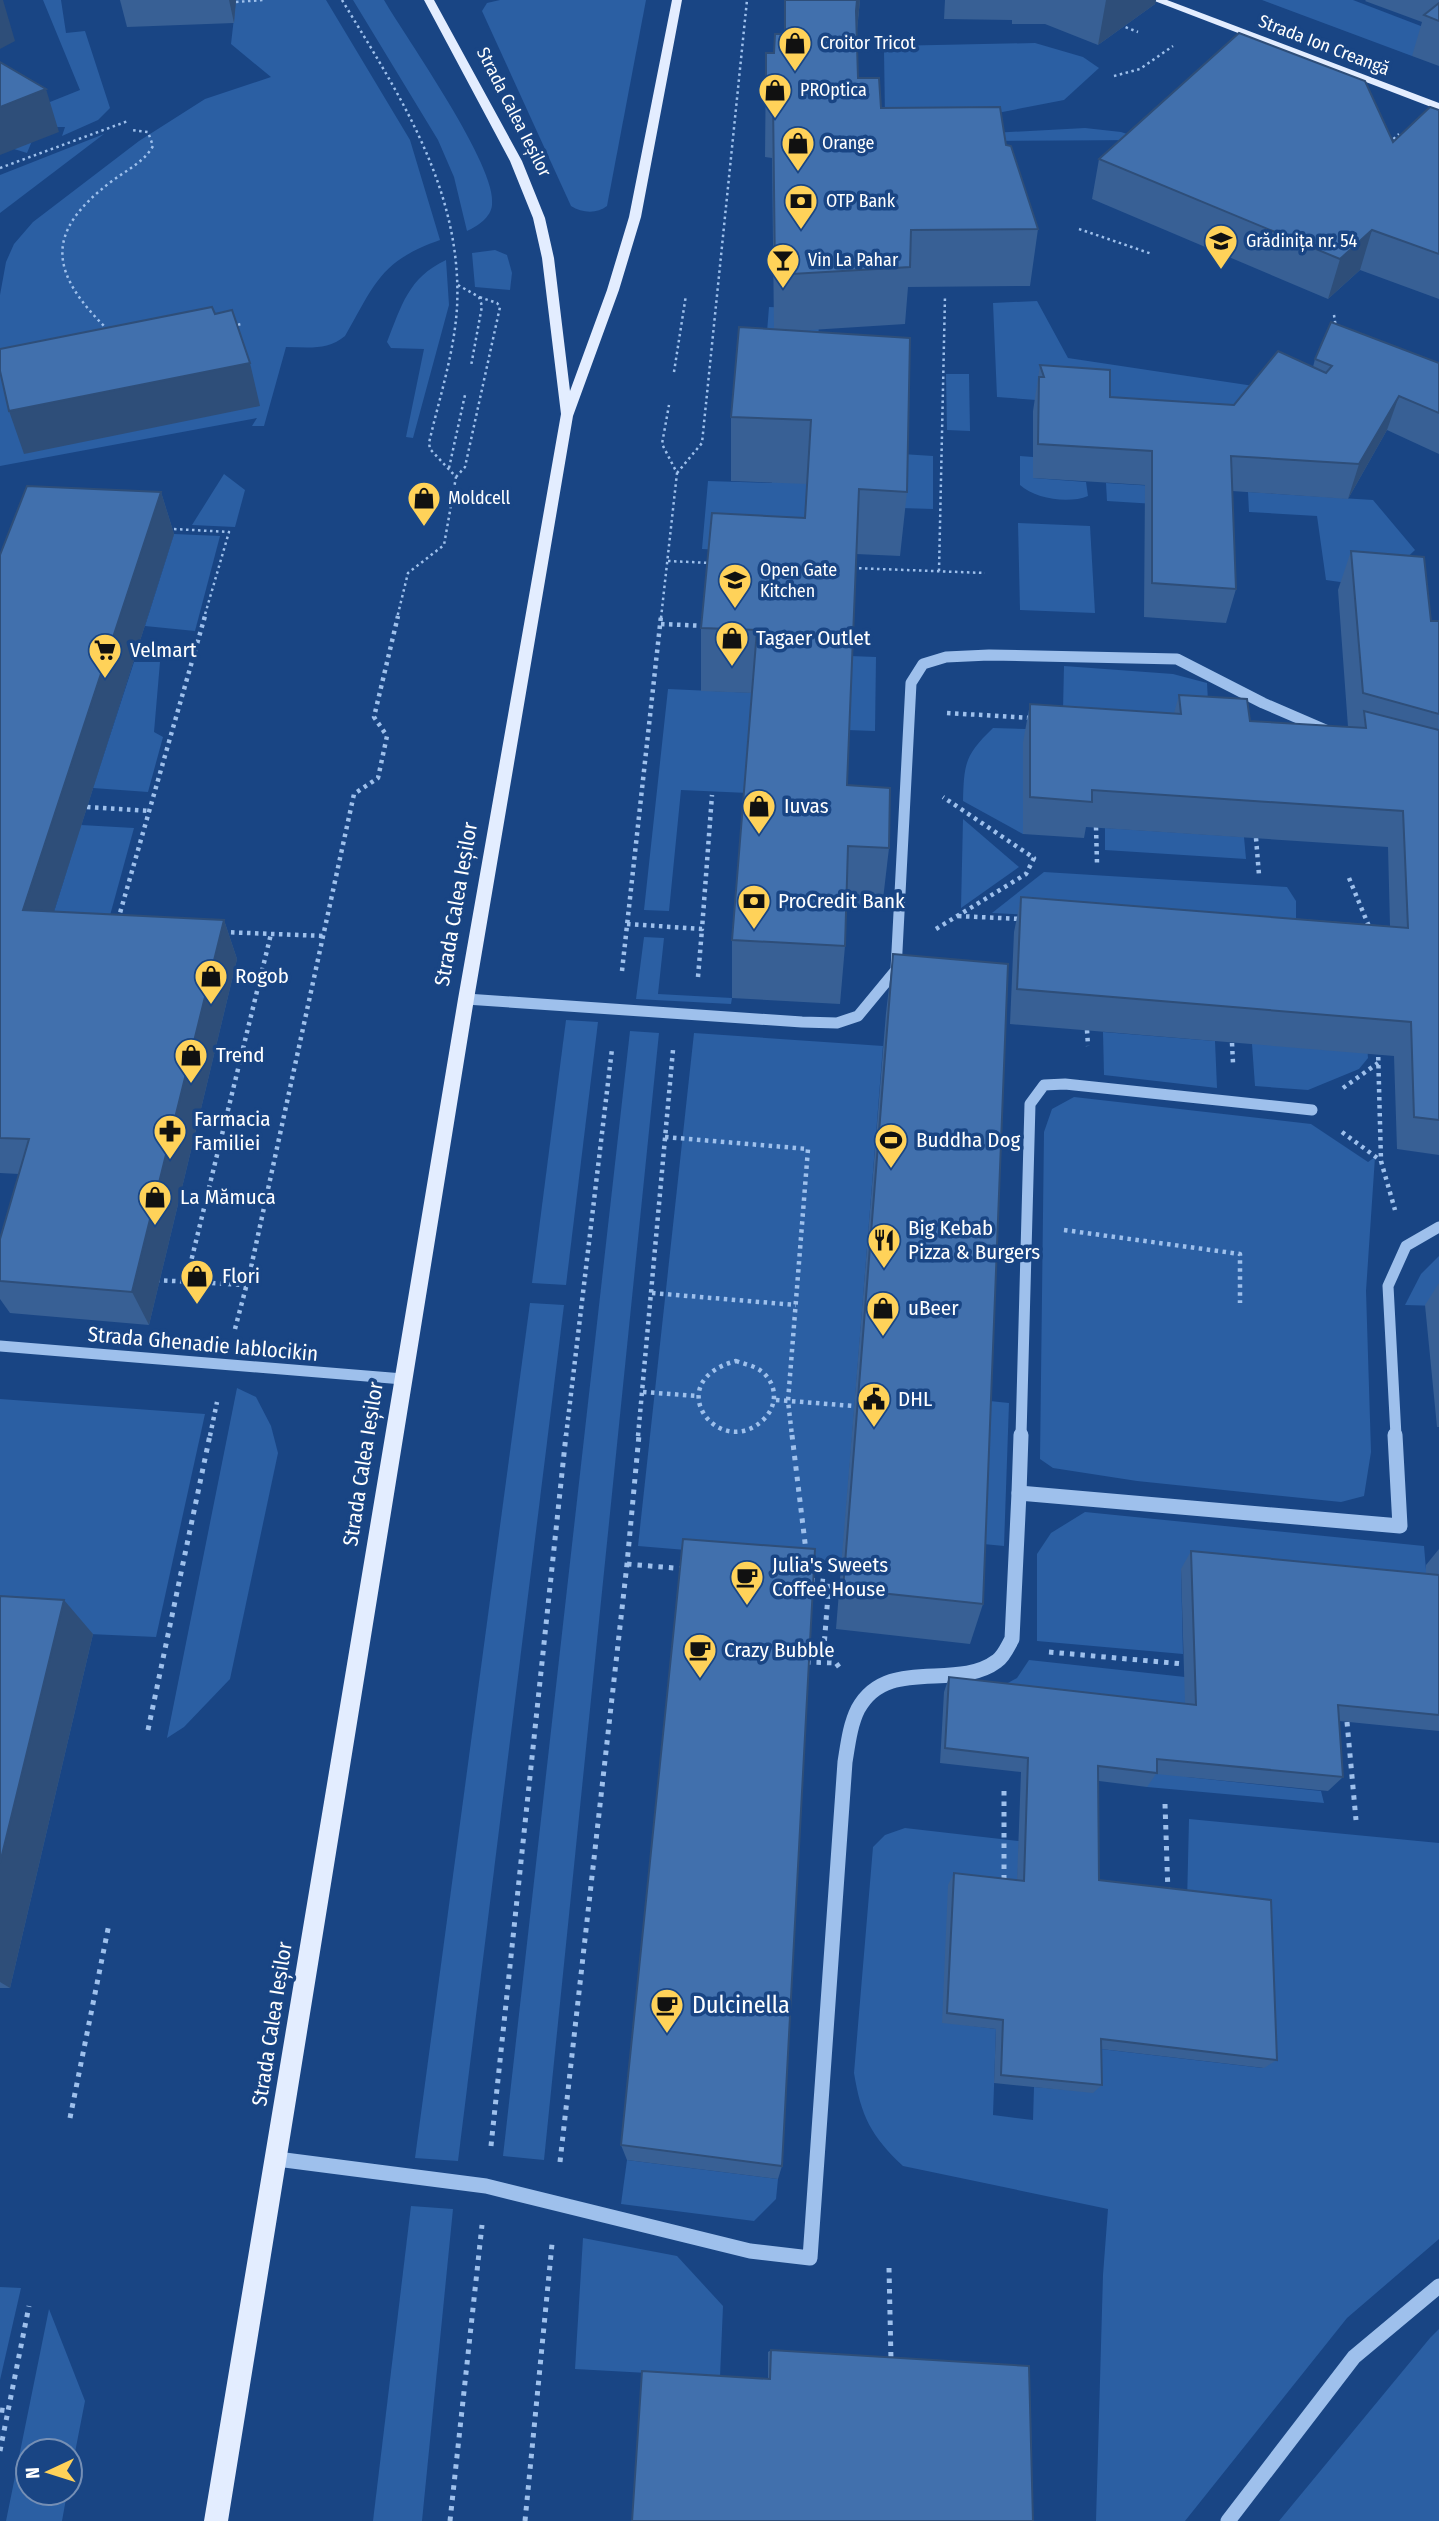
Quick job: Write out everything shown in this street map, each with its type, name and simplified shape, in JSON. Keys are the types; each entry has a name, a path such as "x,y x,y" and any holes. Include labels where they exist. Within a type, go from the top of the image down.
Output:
{"main road":[{"name":"Strada Calea Ieșilor","path":"429,0 516,161 539,218 548,258 567,416"},
{"name":"Strada Calea Ieșilor","path":"216,2521 466,999 567,416 613,290 635,217 677,0"},
{"name":"Strada Ion Creangă","path":"1157,0 1439,107"}],"street":[{"path":"466,999 617,1011 837,1023 858,1016 897,970 911,682 923,664 946,657 989,654 1177,659 1263,703 1342,737"},
{"path":"556,2203 750,2251 810,2258 845,1762 850,1735 863,1700 882,1684 906,1676 981,1671 999,1660 1012,1639 1030,1104 1044,1085 1065,1084 1312,1110"},
{"path":"1019,1493 1401,1526 1388,1286 1406,1245 1439,1227"},
{"name":"Strada Ghenadie Iablocikin","path":"0,1346 403,1379"},
{"path":"1228,2521 1354,2357 1439,2286"}],"lane":[{"path":"277,2159 486,2186 556,2203"}],"path":[{"path":"236,2 263,0"},
{"path":"342,0 424,138 440,177 455,232 458,285 451,345 429,443 430,449 456,477"},
{"path":"677,473 702,443 747,0"},
{"path":"1114,76 1140,69 1173,46"},
{"path":"0,168 128,121"},
{"path":"110,332 72,290 64,265 63,251 67,226 78,210 147,156 153,146 148,132 131,130"},
{"path":"1380,152 1399,134"},
{"path":"1079,229 1152,254"},
{"path":"233,1335 354,794 378,778 387,736 374,717 408,573 444,545 456,477 465,467 500,307 497,303 458,285"},
{"path":"674,372 686,295"},
{"path":"939,571 946,296"},
{"path":"471,366 481,313 479,297"},
{"path":"1334,315 1338,339"},
{"path":"229,326 242,324"},
{"path":"449,468 465,395"},
{"path":"450,2521 580,1308 668,561 677,473 662,444 669,405"},
{"path":"115,929 229,532 174,529"},
{"path":"668,561 722,563"},
{"path":"844,568 985,573"},
{"path":"661,624 708,626"},
{"path":"138,646 196,649"},
{"path":"911,711 1036,719"},
{"path":"897,954 1026,874 1034,858 907,773"},
{"path":"698,979 712,796"},
{"path":"87,807 149,811"},
{"path":"1096,827 1097,863"},
{"path":"1256,838 1259,875"},
{"path":"1349,878 1375,939"},
{"path":"958,916 1027,920"},
{"path":"627,924 702,929"},
{"path":"219,932 324,936"},
{"path":"186,1282 271,934"},
{"path":"525,2521 556,2203 627,1564 677,1014"},
{"path":"1377,1036 1381,1161 1406,1245"},
{"path":"1312,1110 1381,1161"},
{"path":"665,1138 808,1149 788,1401 806,1553"},
{"path":"1026,1225 1240,1254 1240,1303"},
{"path":"146,1279 246,1285"},
{"path":"652,1293 796,1305"},
{"path":"736,1361 760,1368 775,1388 776,1400 765,1422 740,1431 715,1425 699,1407 697,1396 705,1376 713,1368 736,1361"},
{"path":"643,1392 697,1396"},
{"path":"776,1400 855,1406"},
{"path":"148,1730 218,1402"},
{"path":"627,1564 692,1570"},
{"path":"808,1566 810,1580"},
{"path":"797,1579 829,1582 824,1647 863,1700"},
{"path":"1006,1648 1184,1664"},
{"path":"806,1662 836,1663"},
{"path":"1348,1722 1356,1820"},
{"path":"1004,1791 1004,1891"},
{"path":"1165,1804 1168,1901"},
{"path":"70,2118 109,1924"},
{"path":"889,2267 891,2360"},
{"path":"0,2451 29,2306"},
{"path":"0,2410 8,2411"}],"shaded area":[{"path":"43,0 61,0 66,33 85,31 110,108 98,120 62,136 65,127 31,127 34,136 27,153 14,149 0,122 80,90"},
{"path":"236,0 326,0 410,140 440,240 420,248 391,266 372,288 345,336 338,341 317,347 286,347 264,426 252,426 257,418 0,466 0,295 6,262 14,244 33,222 139,141 205,99 271,77 231,44"},
{"path":"353,0 384,0 448,102 481,162 490,187 492,205 487,217 471,229 467,231 454,177 438,140"},
{"path":"500,0 646,0 607,206 603,209 589,212 571,206 482,11 487,3"},
{"path":"1262,0 1353,0 1439,33 1412,56"},
{"path":"1035,43 1083,57 1099,68 1064,100 987,115 885,117 884,51 889,46"},
{"path":"1085,128 1121,132 1145,140 992,141 992,133"},
{"path":"104,134 0,213 0,175"},
{"path":"495,250 507,255 512,273 510,290 475,287 472,253"},
{"path":"446,260 449,305 413,438 406,437 424,349 391,348 387,342 402,305 415,284 433,267"},
{"path":"1037,301 1068,358 1267,388 1254,405 1103,405 997,397 993,303"},
{"path":"769,307 820,309 804,554 702,549 708,481 772,483 762,394"},
{"path":"946,374 969,374 970,431 947,430"},
{"path":"902,454 933,456 933,509 901,508"},
{"path":"1020,456 1033,457 1033,478 1086,482 1088,496 1062,500 1043,497 1026,490 1020,485"},
{"path":"224,474 245,490 235,527 192,525"},
{"path":"1106,483 1203,489 1204,507 1107,501"},
{"path":"1248,492 1373,500 1415,550 1376,587 1326,580 1317,516 1249,512"},
{"path":"1018,523 1090,526 1095,613 1020,610"},
{"path":"174,534 220,536 195,631 145,626"},
{"path":"850,656 876,657 875,731 847,730"},
{"path":"134,662 160,662 154,732 163,737 148,792 93,788"},
{"path":"1064,666 1173,674 1207,683 1209,720 1063,710"},
{"path":"668,689 755,693 748,793 681,790 669,911 644,910"},
{"path":"993,728 1169,733 1024,742 1023,834 963,801 968,760 977,745"},
{"path":"963,819 1019,867 961,908"},
{"path":"81,825 134,828 106,930 49,928"},
{"path":"1105,828 1244,837 1246,859 1105,850"},
{"path":"1044,872 1287,887 1296,901 1296,921 1288,928 992,913"},
{"path":"644,937 664,938 658,994 732,998 731,1004 636,999"},
{"path":"1359,952 1368,1058 1359,1069 1308,1090 1255,1086 1252,1044"},
{"path":"566,1020 598,1022 566,1285 532,1283"},
{"path":"630,1031 659,1033 544,2160 503,2156"},
{"path":"1103,1032 1215,1041 1217,1088 1104,1075"},
{"path":"694,1033 883,1046 842,1563 638,1546"},
{"path":"1074,1097 1311,1124 1368,1162 1375,1157 1366,1291 1371,1452 1364,1496 1341,1502 1137,1481 1053,1468 1040,1459 1044,1132 1052,1109"},
{"path":"1439,1256 1439,1306 1405,1305 1421,1274"},
{"path":"530,1303 564,1305 458,2161 415,2158"},
{"path":"237,1388 256,1397 271,1426 278,1453 230,1679 184,1727 167,1738"},
{"path":"0,1399 205,1414 156,1637 0,1630"},
{"path":"980,1400 1009,1403 1004,1546 973,1543"},
{"path":"1085,1512 1424,1546 1428,1593 1181,1569 1183,1654 1037,1641 1037,1554 1051,1533"},
{"path":"1029,1660 1185,1677 1187,1777 1321,1791 1324,1803 1147,1787 1147,1716 982,1697 1017,1678"},
{"path":"1189,1819 1439,1843 1439,2239 1347,2318 1185,2521 1096,2521 1103,2275 1108,2209 903,2166 875,2135 864,2113 854,2073 873,1847 885,1835 905,1828 1019,1841 1017,1893 942,2022 996,2029 993,2115 1033,2120 1034,2087 1093,2092 1092,2048 1263,2068 1187,1903"},
{"path":"627,2160 778,2179 776,2199 754,2221 621,2204"},
{"path":"411,2206 453,2209 422,2521 373,2521"},
{"path":"583,2238 677,2256 723,2306 720,2377 575,2369"},
{"path":"0,2287 21,2288 0,2380"},
{"path":"49,2309 85,2401 78,2437 23,2437"},
{"path":"1439,2329 1439,2521 1279,2521 1430,2338"},
{"path":"14,2482 14,2507 64,2507 62,2521 6,2521"}],"building":[{"path":"785,0 857,0 858,78 879,78 881,108 1000,107 1006,145 1011,146 1038,229 911,230 910,267 775,275 773,101 766,101 766,53 774,53 775,34 785,34"},
{"path":"1439,3 1439,21 1424,15"},
{"path":"1239,33 1365,81 1393,142 1430,107 1439,110 1439,254 1372,230 1340,259 1099,159"},
{"path":"0,62 46,89 0,107"},
{"path":"212,307 215,314 232,310 250,363 9,411 0,371 0,349"},
{"path":"1331,322 1439,363 1439,413 1399,396 1359,464 1231,456 1236,589 1152,583 1152,451 1038,444 1039,377 1044,377 1040,365 1110,370 1110,397 1234,405 1278,351 1326,373 1332,366 1315,359"},
{"path":"739,327 910,338 907,492 859,489 847,785 890,788 889,848 848,846 845,946 732,940 757,630 701,628 712,513 805,518 811,420 731,417"},
{"path":"27,486 161,492 23,910 224,920 132,1292 0,1281 0,1239 29,1139 0,1138 0,555"},
{"path":"1351,551 1424,557 1431,621 1439,621 1439,714 1363,693"},
{"path":"1179,695 1247,699 1250,721 1366,728 1364,711 1439,730 1439,1120 1414,1117 1411,1022 1017,989 1021,897 1408,928 1403,811 1092,790 1092,802 1030,797 1030,704 1181,714"},
{"path":"893,954 1008,964 983,1604 843,1589"},
{"path":"683,1539 815,1549 782,2166 621,2145"},
{"path":"1191,1551 1439,1575 1439,1715 1338,1705 1343,1777 1157,1759 1157,1773 1098,1766 1099,1880 1271,1900 1277,2060 1101,2039 1102,2085 1001,2075 1003,2020 947,2013 954,1873 1024,1881 1028,1758 945,1748 949,1677 1196,1705"},
{"path":"0,1596 64,1600 0,1863"},
{"path":"771,2350 1029,2366 1033,2521 632,2521 642,2371 770,2379"}],"place":[{"name":"Croitor Tricot","path":"795,73"},
{"name":"PROptica","path":"775,120"},
{"name":"Orange","path":"798,173"},
{"name":"OTP Bank","path":"801,231"},
{"name":"Grădinița nr. 54","path":"1221,271"},
{"name":"Vin La Pahar","path":"783,290"},
{"name":"Moldcell","path":"424,528"},
{"name":"Open Gate Kitchen","path":"735,610"},
{"name":"Tagaer Outlet","path":"732,668"},
{"name":"Velmart","path":"105,680"},
{"name":"Iuvas","path":"759,836"},
{"name":"ProCredit Bank","path":"754,931"},
{"name":"Rogob","path":"211,1006"},
{"name":"Trend","path":"191,1085"},
{"name":"Farmacia Familiei","path":"170,1161"},
{"name":"Buddha Dog","path":"891,1170"},
{"name":"La Mămuca","path":"155,1227"},
{"name":"Big Kebab Pizza & Burgers","path":"884,1270"},
{"name":"Flori","path":"197,1306"},
{"name":"uBeer","path":"883,1338"},
{"name":"DHL","path":"874,1429"},
{"name":"Julia's Sweets Coffee House","path":"747,1607"},
{"name":"Crazy Bubble","path":"700,1680"},
{"name":"Dulcinella","path":"667,2035"}]}
